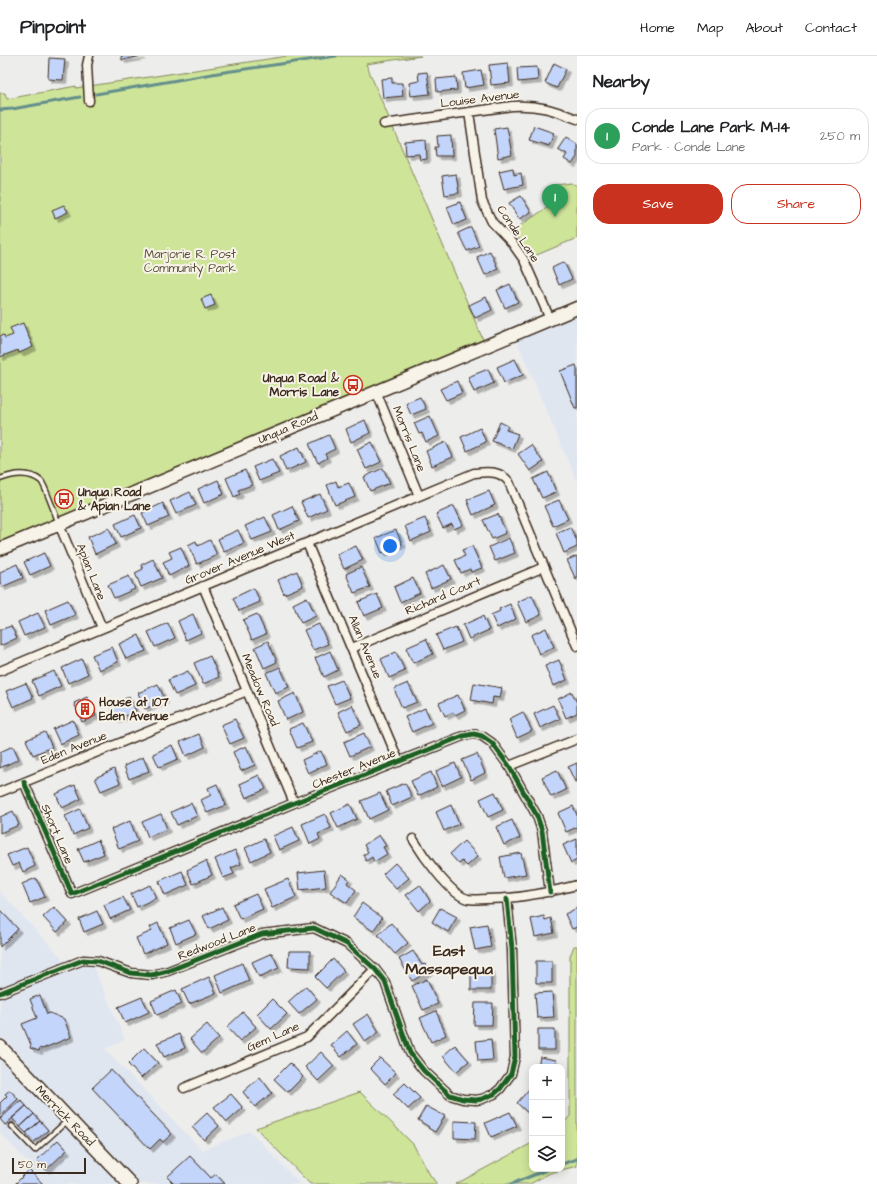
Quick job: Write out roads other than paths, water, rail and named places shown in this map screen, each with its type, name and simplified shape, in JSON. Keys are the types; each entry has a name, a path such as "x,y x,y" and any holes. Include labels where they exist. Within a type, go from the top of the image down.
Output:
{"main road":[{"name":"Merrick Road","path":"0,1048 69,1119 128,1183"}],"street":[{"path":"89,101 87,65 90,56"},
{"name":"Louise Avenue","path":"384,124 528,105 558,112 577,120"},
{"name":"Conde Lane","path":"469,112 482,201 492,222 512,243 524,260 550,319"},
{"name":"Unqua Road","path":"0,549 577,308"},
{"name":"Morris Lane","path":"376,392 419,496"},
{"name":"Grover Avenue West","path":"0,671 474,473 490,471 501,474 509,482 544,567"},
{"name":"Apian Lane","path":"59,524 102,628"},
{"name":"Allan Avenue","path":"307,543 399,762"},
{"path":"544,567 577,646"},
{"name":"Richard Court","path":"352,648 544,567"},
{"name":"Meadow Road","path":"203,586 294,803"},
{"name":"Eden Avenue","path":"0,792 247,691"},
{"name":"Chester Avenue","path":"72,894 294,803 463,736 474,734 482,736 492,743 509,766 540,824 550,892"},
{"path":"509,766 577,739"},
{"name":"Short Lane","path":"24,782 72,894"},
{"path":"413,839 423,856 454,890 468,899 507,899 550,892 577,885"},
{"name":"Redwood Lane","path":"0,993 83,960 98,961 131,973 152,975 168,971 262,934 314,928 347,944 375,969 385,982 410,1053 424,1071 450,1096 463,1099 482,1099 494,1094 500,1089 511,1074 515,1057 512,949 507,899"},
{"name":"Gem Lane","path":"184,1088 307,1037 375,969"}],"lane":[{"path":"0,479 8,476 28,474 42,482 59,524"},
{"path":"12,1126 35,1150 69,1119"}],"waterway":[{"path":"96,94 218,73 336,56"},
{"path":"0,110 80,97"},
{"path":"565,1163 577,1159"},
{"path":"511,1184 541,1172"}],"place":[{"name":"Conde Lane Park M-14","path":"555,217"},
{"name":"Unqua Road & Morris Lane","path":"353,385"},
{"name":"Unqua Road & Apian Lane","path":"64,499"},
{"name":"House at 107 Eden Avenue","path":"85,709"}],"district":[{"name":"East Massapequa","path":"449,960"}],"park label":[{"name":"Marjorie R. Post Community Park","path":"190,261"}]}
